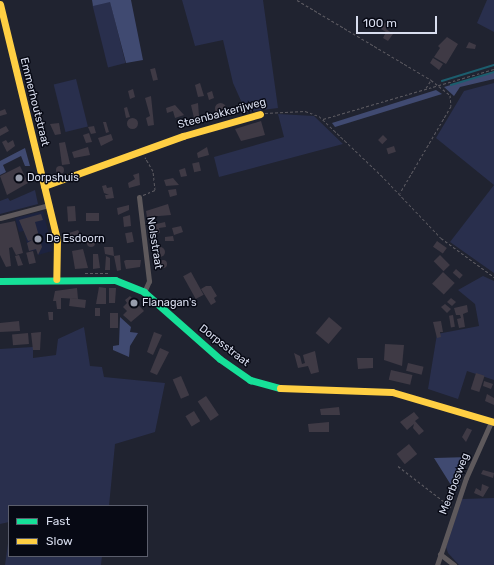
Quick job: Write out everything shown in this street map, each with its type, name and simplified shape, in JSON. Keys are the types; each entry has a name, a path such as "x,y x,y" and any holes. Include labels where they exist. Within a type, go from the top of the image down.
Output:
{"main road":[{"name":"Emmerhoutstraat","path":"0,4 57,240 56,280"},
{"name":"Steenbakkerijweg","path":"44,186 141,150 260,114"},
{"name":"Dorpsstraat","path":"0,281 115,280 144,292 220,359 250,380 284,388 392,392 492,422"}],"street":[{"name":"Nolsstraat","path":"138,197 150,281 144,292"},
{"path":"0,218 49,205"},
{"name":"Meerbosweg","path":"437,565 454,510 492,422"},
{"path":"440,554 454,565"}],"path":[{"path":"297,0 432,80 450,95 452,106 399,193"},
{"path":"322,119 494,69"},
{"path":"426,88 432,80"},
{"name":"Steenbakkerijweg","path":"260,114 305,111 322,119 399,193 454,250 494,277"},
{"path":"138,197 155,190 153,171 141,150"},
{"path":"79,275 114,274"},
{"path":"398,466 454,510"}],"shaded area":[{"path":"92,0 131,0 143,60 126,63 110,2 93,6"},
{"path":"182,0 263,0 278,108 246,112 233,83 223,40 195,46"},
{"path":"487,0 494,0 494,32 477,23"},
{"path":"110,1 125,63 108,67 93,5"},
{"path":"494,72 494,79 460,87 454,96 444,87"},
{"path":"76,79 88,127 66,132 54,85"},
{"path":"494,83 494,185 436,138 464,91"},
{"path":"436,90 442,94 335,127 332,123"},
{"path":"278,114 314,116 343,144 219,177 214,157 284,137"},
{"path":"25,148 30,166 25,166 21,156 3,165 6,172 0,175 0,161"},
{"path":"494,185 494,273 450,242"},
{"path":"35,190 38,204 0,214 0,201 8,198 10,201"},
{"name":"De Esdoorn","path":"43,211 52,251 38,255 36,250 29,251 24,231 19,232 15,218"},
{"path":"483,276 494,281 494,380 467,371 458,399 428,389 437,334 479,326 475,304 458,290"},
{"path":"120,317 131,327 130,332 138,333 130,346 129,357 113,350 113,346 119,345"},
{"path":"84,327 90,366 102,367 104,377 165,383 155,432 115,444 109,505 8,505 8,522 0,524 0,349 33,347 33,358 56,355 58,339"},
{"path":"470,457 466,464 456,493 434,458"},
{"path":"494,498 494,565 459,565 448,553 446,547 462,499"},
{"path":"8,543 8,557 102,557 101,565 5,565"}],"building":[{"path":"385,22 388,24 386,29 393,34 388,41 383,38 386,32 381,29"},
{"path":"447,37 458,44 446,64 434,57 440,48 438,46"},
{"path":"469,42 476,45 475,49 466,48"},
{"path":"433,58 443,64 439,70 430,63"},
{"path":"155,68 158,80 153,81 150,69"},
{"path":"200,83 204,96 198,97 195,85"},
{"path":"133,89 135,97 130,99 128,91"},
{"path":"212,91 214,98 209,100 207,93"},
{"path":"151,96 154,125 148,126 146,118 150,116 145,98"},
{"path":"198,103 199,116 194,118 191,105"},
{"path":"218,103 222,103 224,104 224,112 218,113 215,110 215,106"},
{"path":"175,105 184,115 175,118 173,111 167,113 166,108"},
{"path":"127,107 130,117 126,118 124,108"},
{"path":"5,109 7,114 0,116 0,111"},
{"path":"130,118 134,118 136,119 136,127 130,128 127,125 127,121"},
{"path":"261,121 265,135 241,141 235,129"},
{"path":"103,122 106,122 109,132 106,133"},
{"path":"59,123 61,134 55,135 50,124"},
{"path":"6,126 9,131 0,136 0,129"},
{"path":"94,126 96,133 91,134 88,127"},
{"path":"89,133 92,142 86,143 83,135"},
{"path":"111,134 113,140 101,146 98,138"},
{"path":"383,135 387,139 382,144 378,140"},
{"path":"6,140 8,143 13,140 15,146 7,152 2,142"},
{"path":"65,142 70,164 62,165 59,143"},
{"path":"394,146 396,152 388,154 386,148"},
{"path":"88,147 90,155 74,158 72,152"},
{"path":"207,147 209,155 198,158 197,153"},
{"path":"199,162 201,171 194,172 192,164"},
{"path":"20,166 28,183 7,195 0,176"},
{"path":"60,166 63,167 63,173 60,174 57,173 56,170 57,167"},
{"path":"185,168 187,176 181,177 179,170"},
{"path":"139,173 140,185 129,188 128,183 135,179 133,175"},
{"path":"173,178 179,185 166,186 164,180"},
{"path":"106,185 107,188 112,187 114,198 106,199 105,195 109,195 104,193 102,186"},
{"path":"176,189 177,195 170,197 168,190"},
{"path":"168,204 171,215 147,217 146,211"},
{"path":"129,205 129,210 118,215 117,208"},
{"path":"75,206 76,221 68,222 67,207"},
{"path":"86,213 99,213 99,221 86,221"},
{"path":"41,214 43,220 35,222 42,247 38,255 36,249 29,251 27,243 32,240 28,241 19,220"},
{"path":"130,215 131,226 124,227 123,217"},
{"path":"15,221 23,253 16,255 12,247 9,248 11,266 6,267 0,255 0,224"},
{"path":"165,222 166,227 159,228 160,233 150,235 148,226"},
{"path":"181,226 183,232 174,235 172,228"},
{"path":"78,230 83,239 70,239 69,233"},
{"path":"132,232 134,242 127,243 125,233"},
{"path":"173,236 174,241 165,241 165,237"},
{"path":"91,239 94,240 94,246 91,247 88,246 87,243 88,240"},
{"path":"437,241 447,248 443,254 433,247"},
{"path":"104,247 113,247 114,256 105,254"},
{"path":"158,247 162,247 164,248 164,256 158,257 155,254 155,250"},
{"path":"83,249 88,268 75,269 72,251"},
{"path":"33,251 36,263 29,264 26,253"},
{"path":"93,254 98,254 100,268 93,269"},
{"path":"19,255 23,265 18,266 15,256"},
{"path":"120,255 121,270 117,271 114,256"},
{"path":"440,255 450,265 444,271 434,261"},
{"path":"106,256 110,258 110,270 105,270"},
{"path":"141,260 140,267 126,269 124,261"},
{"path":"161,260 165,260 167,264 165,268 161,268 159,266 159,262"},
{"path":"456,269 463,275 460,279 453,273"},
{"path":"191,272 204,295 196,299 183,276"},
{"path":"443,272 455,283 444,295 432,284"},
{"path":"206,286 211,286 217,296 214,298 216,302 211,305 201,289"},
{"path":"99,287 106,288 106,304 96,304"},
{"path":"77,288 78,299 61,298 61,309 57,309 56,301 53,301 55,291"},
{"path":"109,288 116,288 115,303 109,303"},
{"path":"130,296 144,311 131,322 123,315 127,311 123,307 127,303 125,300"},
{"path":"70,298 86,300 85,308 69,306"},
{"path":"451,298 456,302 452,306 447,302"},
{"path":"445,304 451,309 447,313 441,307"},
{"path":"467,305 468,312 463,314 465,327 459,328 457,319 461,318 460,315 456,315 454,308"},
{"path":"95,308 100,308 100,316 95,316"},
{"path":"48,312 53,312 53,320 49,320"},
{"path":"110,313 118,313 118,328 110,328"},
{"path":"453,315 455,327 451,327 449,316"},
{"path":"329,317 342,328 329,344 316,333"},
{"path":"19,321 20,331 0,332 0,323"},
{"path":"441,321 443,332 440,332 441,337 437,338 433,322"},
{"path":"41,332 40,350 33,350 31,333"},
{"path":"154,332 162,335 153,355 147,352"},
{"path":"28,333 29,344 13,345 12,334"},
{"path":"385,344 404,345 402,366 384,360"},
{"path":"160,348 169,352 157,375 150,372"},
{"path":"315,351 319,372 311,374 308,366 298,368 294,353 300,356 302,364 305,363 303,355"},
{"path":"357,358 373,358 373,368 358,369"},
{"path":"408,363 424,367 422,375 406,371"},
{"path":"391,370 412,375 410,385 389,380"},
{"path":"476,373 485,376 479,392 471,389"},
{"path":"181,376 189,395 181,399 173,380"},
{"path":"484,381 493,384 491,389 483,386"},
{"path":"487,394 494,398 494,405 485,401"},
{"path":"206,396 219,415 211,421 198,402"},
{"path":"339,407 340,415 321,415 320,409"},
{"path":"194,411 200,421 192,426 185,416"},
{"path":"414,412 419,418 415,421 424,431 419,435 413,428 414,424 407,430 400,422"},
{"path":"329,422 329,432 309,432 308,424"},
{"path":"467,428 472,430 466,442 462,437"},
{"path":"409,444 417,454 405,464 397,454"},
{"path":"483,470 494,473 493,478 481,474"},
{"path":"482,484 489,487 483,497 474,493 476,488 481,491"}],"waterway":[{"path":"442,81 494,65"},
{"path":"451,85 494,72"}],"traffic: fast":[{"path":"0,281 115,280 144,292 220,359 250,380 280,388"}],"traffic: slow":[{"path":"0,4 57,240 56,279"},
{"path":"44,186 183,136 260,114"},
{"path":"280,388 392,392 494,422"}],"place":[{"name":"Dorpshuis","path":"19,178"},
{"name":"De Esdoorn","path":"38,239"},
{"name":"Flanagan's","path":"134,303"}]}
